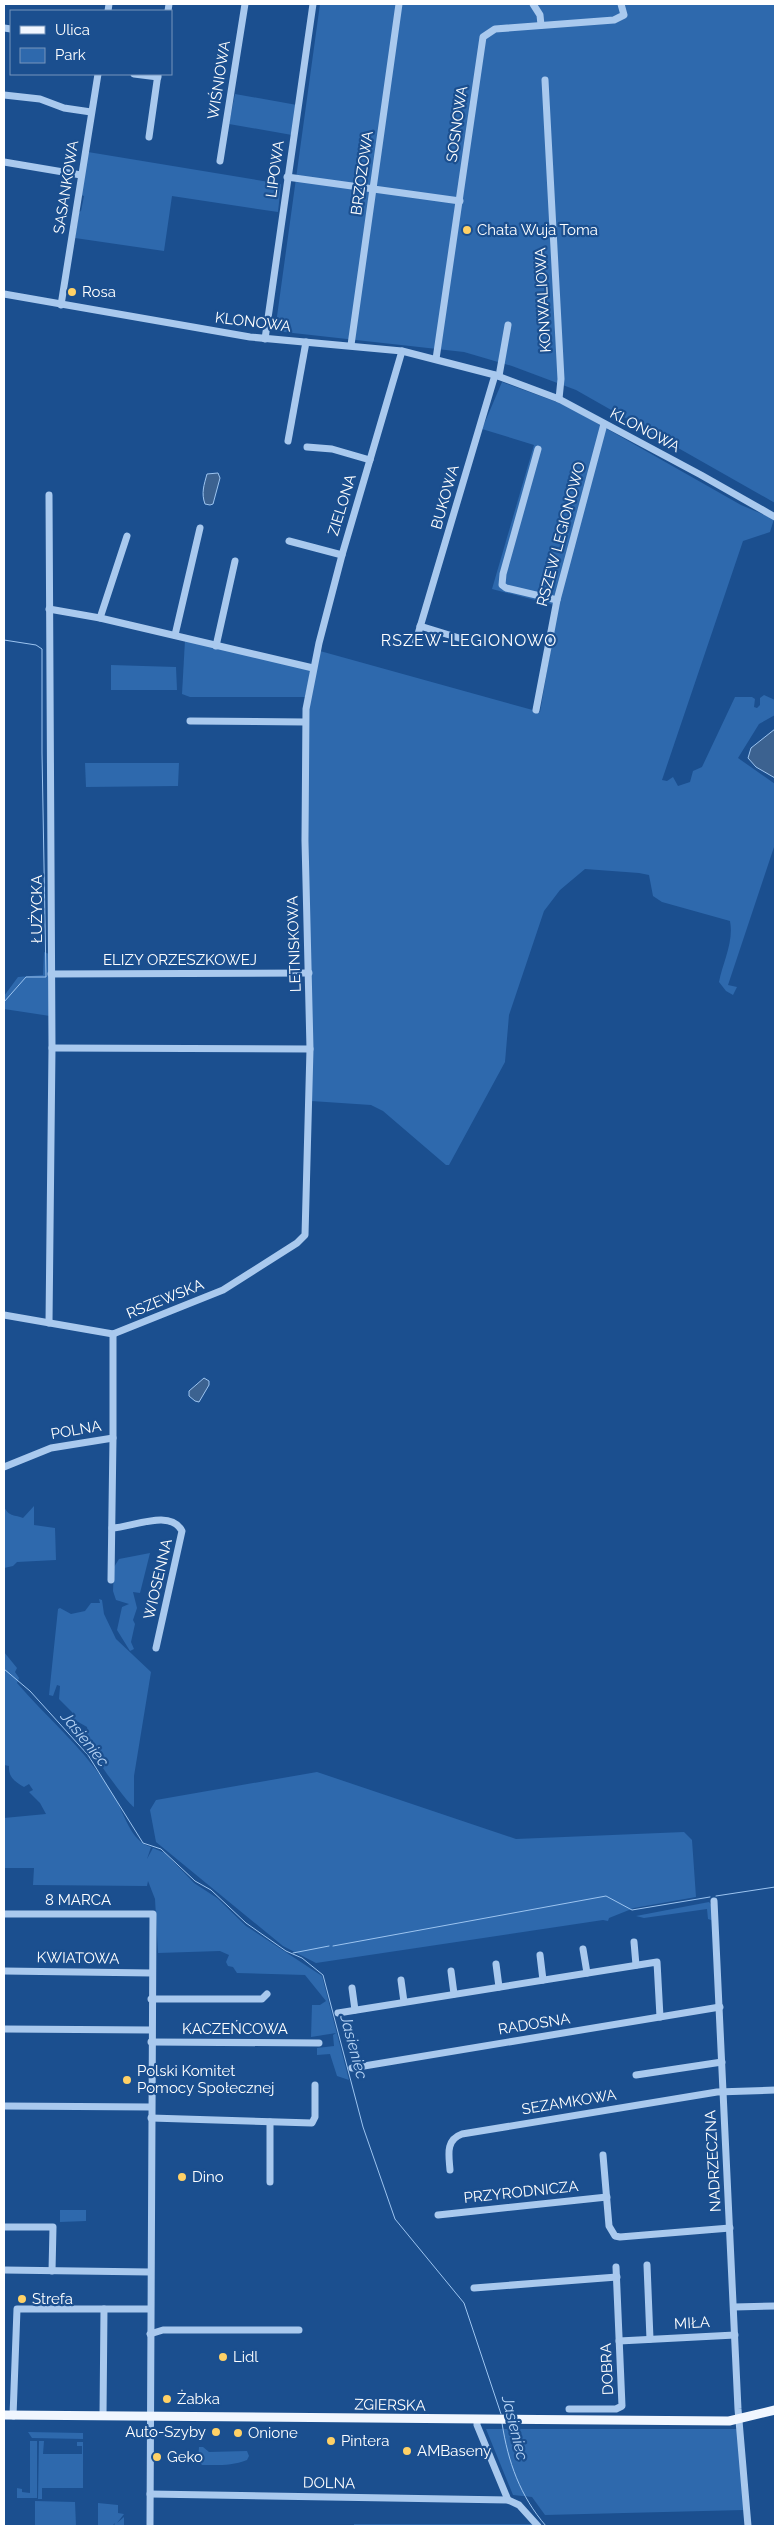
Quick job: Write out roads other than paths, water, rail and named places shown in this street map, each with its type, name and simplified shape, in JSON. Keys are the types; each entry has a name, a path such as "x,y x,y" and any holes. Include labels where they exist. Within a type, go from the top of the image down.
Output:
{"main road":[{"name":"ZGIERSKA","path":"8,2415 478,2420 739,2420 775,2410"}],"street":[{"name":"WIŚNIOWA","path":"220,161 246,4"},
{"name":"LIPOWA","path":"265,339 314,4"},
{"name":"BRZOZOWA","path":"352,345 399,4"},
{"path":"533,4 540,15 541,25"},
{"name":"SOSNOWA","path":"436,359 483,37 495,29 614,20 624,15 621,4"},
{"name":"SASANKOWA","path":"61,305 98,75"},
{"path":"149,137 158,76"},
{"name":"KONWALIOWA","path":"546,80 561,379 559,399"},
{"path":"4,95 40,99 64,108 92,112"},
{"path":"4,162 82,175"},
{"path":"288,177 460,201"},
{"name":"KLONOWA","path":"4,294 265,339 352,345 402,351 497,375 559,399 701,475 775,518"},
{"path":"497,375 508,325"},
{"path":"288,441 306,342"},
{"name":"ZIELONA","path":"313,668 342,555 402,351"},
{"name":"BUKOWA","path":"414,644 497,375"},
{"name":"RSZEW LEGIONOWO","path":"536,710 557,600 604,424"},
{"path":"307,447 332,449 370,460"},
{"path":"538,449 502,574 502,585 506,588 557,600"},
{"name":"ŁUŻYCKA","path":"48,495 52,974 49,1323"},
{"path":"176,636 200,528"},
{"path":"100,618 127,536"},
{"path":"289,541 342,555"},
{"path":"216,646 235,561"},
{"path":"49,609 100,618 313,668"},
{"path":"420,626 459,638"},
{"name":"LETNISKOWA","path":"307,1220 310,1049 305,841 305,722 313,668"},
{"path":"190,721 305,722"},
{"name":"ELIZY ORZESZKOWEJ","path":"52,974 308,973"},
{"path":"52,1048 310,1049"},
{"name":"RSZEWSKA","path":"4,1315 113,1334 197,1301 241,1280 301,1240 306,1232 307,1220"},
{"name":"POLNA","path":"4,1467 51,1448 113,1438 113,1334"},
{"path":"112,1580 113,1438"},
{"name":"WIOSENNA","path":"112,1528 160,1520 176,1523 182,1531 156,1648"},
{"name":"NADRZECZNA","path":"714,1901 739,2420 748,2526"},
{"name":"8 MARCA","path":"4,1914 153,1914 152,1973"},
{"path":"634,1942 636,1965"},
{"path":"583,1949 586,1973"},
{"path":"540,1955 544,1980"},
{"path":"338,2013 657,1962 660,2017"},
{"path":"496,1964 500,1987"},
{"name":"KWIATOWA","path":"4,1971 152,1973"},
{"path":"451,1971 454,1994"},
{"path":"150,2526 152,1973"},
{"path":"401,1980 404,2002"},
{"path":"352,1988 355,2010"},
{"path":"152,1999 262,2000 266,1994"},
{"name":"RADOSNA","path":"352,2068 720,2007"},
{"path":"4,2029 151,2030"},
{"name":"KACZEŃCOWA","path":"151,2042 319,2043"},
{"path":"636,2075 722,2062"},
{"path":"151,2118 270,2122 315,2121 315,2086"},
{"path":"724,2092 775,2090"},
{"name":"SEZAMKOWA","path":"450,2170 450,2143 453,2138 462,2134 724,2092"},
{"path":"4,2106 151,2107"},
{"path":"270,2122 270,2182"},
{"path":"603,2155 611,2232 620,2238 730,2228"},
{"name":"PRZYRODNICZA","path":"438,2215 607,2197"},
{"path":"4,2227 53,2227 52,2271"},
{"path":"647,2265 650,2339"},
{"name":"DOBRA","path":"569,2409 616,2409 622,2406 616,2267"},
{"path":"4,2270 150,2272"},
{"path":"474,2288 617,2277"},
{"path":"734,2307 775,2306"},
{"path":"102,2416 104,2308"},
{"path":"8,2415 13,2401 17,2309 150,2309"},
{"path":"150,2334 162,2330 299,2330"},
{"name":"MIŁA","path":"619,2341 735,2335"},
{"path":"4,2400 13,2401"},
{"path":"478,2420 477,2425 508,2500 519,2505 538,2526"},
{"name":"DOLNA","path":"150,2494 508,2500"}],"waterway":[{"path":"4,640 36,645 42,649 46,977 26,977 4,1002"},
{"name":"Jasieniec","path":"4,1669 30,1691 88,1755 143,1843 161,1849 195,1881 211,1890 246,1923 286,1951 302,1958 323,1975 363,2127 395,2219 464,2303 501,2414"},
{"path":"716,1896 775,1887"},
{"path":"333,1946 606,1896 632,1910 710,1897"},
{"path":"293,1953 329,1946"},
{"name":"Jasieniec","path":"502,2423 516,2478 529,2503 546,2526"}],"place":[{"name":"Chata Wuja Toma","path":"467,230"},
{"name":"Rosa","path":"72,292"},
{"name":"Polski Komitet Pomocy Społecznej","path":"127,2080"},
{"name":"Dino","path":"182,2177"},
{"name":"Strefa","path":"22,2299"},
{"name":"Lidl","path":"223,2357"},
{"name":"Żabka","path":"167,2399"},
{"name":"Auto-Szyby","path":"216,2432"},
{"name":"Onione","path":"238,2433"},
{"name":"Pintera","path":"331,2441"},
{"name":"AMBaseny","path":"407,2451"},
{"name":"Geko","path":"157,2457"}],"district":[{"name":"RSZEW-LEGIONOWO","path":"469,640"}]}
